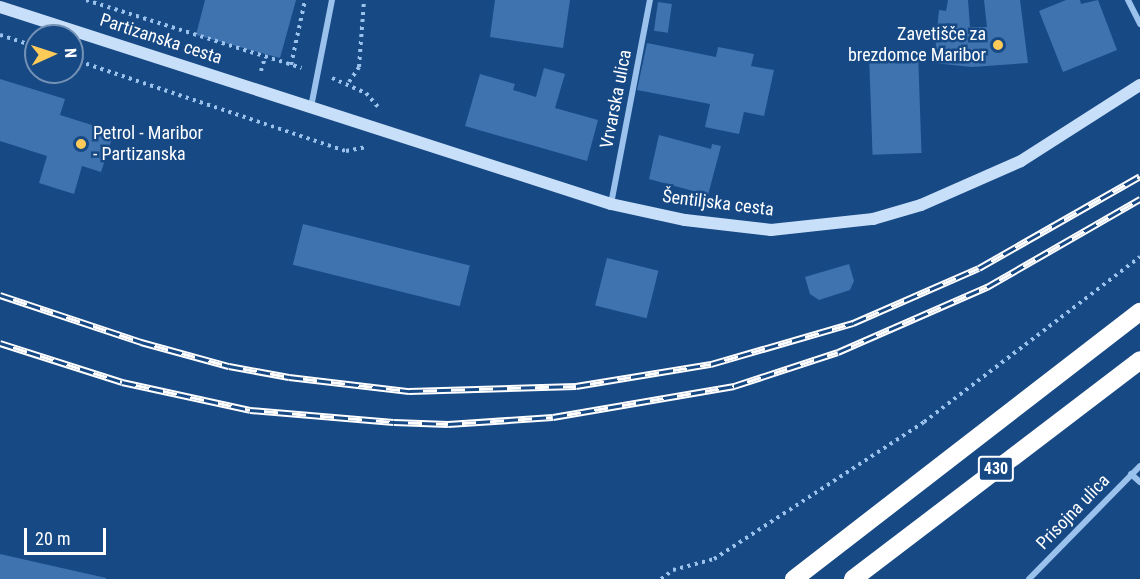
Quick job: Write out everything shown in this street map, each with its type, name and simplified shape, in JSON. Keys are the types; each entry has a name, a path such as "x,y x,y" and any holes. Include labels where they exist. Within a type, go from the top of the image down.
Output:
{"highway":[{"name":"430","path":"794,579 1140,312"},
{"name":"430","path":"853,579 1140,360"}],"street":[{"path":"310,107 332,0"},
{"name":"Vrvarska ulica","path":"611,204 650,0"},
{"path":"1128,0 1140,24"},
{"name":"Partizanska cesta","path":"0,7 310,107"},
{"name":"Šentiljska cesta","path":"310,107 611,204 685,220 771,230 873,219 921,205 1021,161 1140,85"},
{"name":"Prisojna ulica","path":"1029,579 1140,466"},
{"path":"1131,474 1140,482"}],"path":[{"path":"86,0 291,65 305,0"},
{"path":"349,82 359,67 364,0"},
{"path":"0,35 24,43"},
{"path":"84,63 346,151"},
{"path":"339,80 349,82 366,93"},
{"path":"662,579 673,570 714,559 924,422 1047,325 1140,257"}],"building":[{"path":"205,0 296,0 280,58 196,35"},
{"path":"495,0 570,0 563,48 490,37"},
{"path":"948,0 968,0 970,27 987,27 984,0 1020,0 1028,63 972,67 934,63 939,10 946,11"},
{"path":"1066,0 1080,0 1081,4 1098,0 1117,50 1063,72 1039,11"},
{"path":"658,2 672,4 668,33 654,31"},
{"path":"647,43 716,57 718,47 754,54 751,66 774,70 764,116 744,112 739,134 705,127 710,104 637,90"},
{"path":"918,52 922,153 873,155 869,54"},
{"path":"544,68 565,74 555,108 598,120 587,161 465,126 480,74 515,84 513,90 536,97"},
{"path":"0,79 65,99 60,115 114,132 101,172 82,166 74,194 39,183 47,156 0,141"},
{"path":"659,135 711,149 712,144 721,146 708,195 649,179"},
{"path":"303,224 470,266 460,306 293,265"},
{"path":"607,258 658,271 647,318 595,306"},
{"path":"849,264 854,281 850,290 819,300 810,294 805,277"},
{"path":"0,554 106,578 106,579 0,579"}],"railway":[{"path":"0,295 141,342 229,366 289,377 409,391 576,386 711,364 853,323 979,268 1140,176"},
{"path":"0,343 122,382 250,410 394,422 448,424 553,417 734,386 838,352 987,287 1140,199"}],"place":[{"name":"Zavetišče za brezdomce Maribor","path":"998,45"},
{"name":"Petrol - Maribor - Partizanska","path":"81,144"}]}
